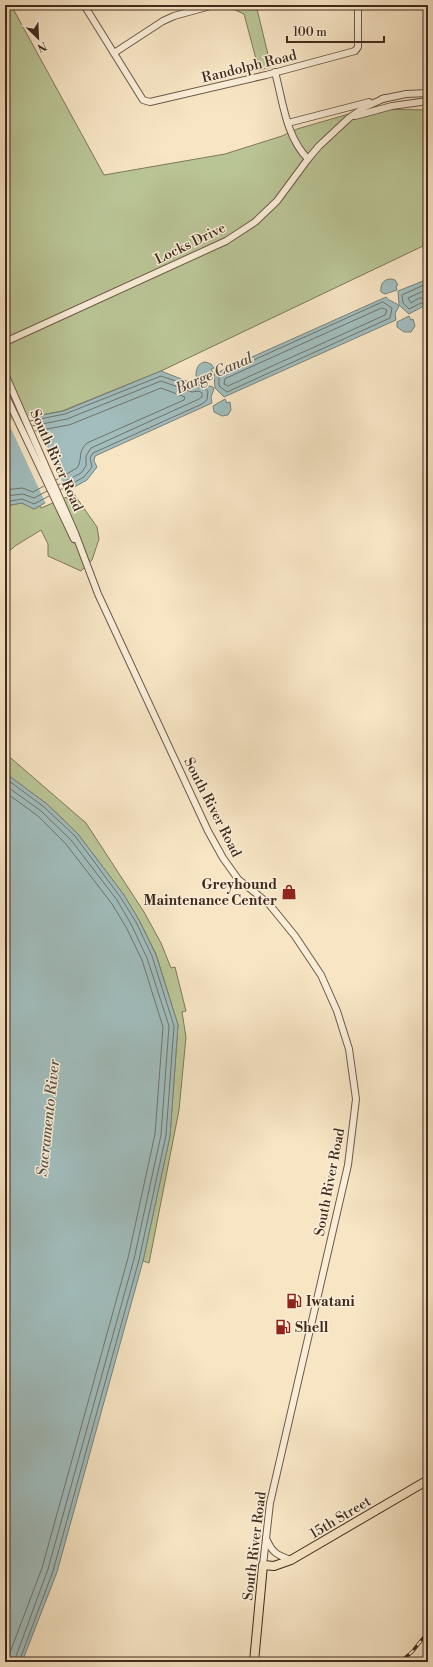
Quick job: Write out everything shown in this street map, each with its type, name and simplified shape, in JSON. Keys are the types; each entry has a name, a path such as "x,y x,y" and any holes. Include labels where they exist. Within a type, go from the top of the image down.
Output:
{"main road":[{"name":"15th Street","path":"263,1566 274,1566 291,1560 428,1480"},
{"name":"South River Road","path":"254,1662 263,1566"}],"street":[{"path":"84,5 114,53 163,21 174,16 214,5"},
{"name":"Randolph Road","path":"114,53 143,100 150,102 165,100 355,51 358,47 358,5"},
{"path":"275,72 291,134 300,150 308,159"},
{"path":"288,123 385,98 406,94 428,93"},
{"name":"Locks Drive","path":"5,342 226,241 255,222 277,201 319,146 349,118 365,107 385,98"},
{"name":"Locks Drive","path":"349,118 392,106 428,101"},
{"name":"South River Road","path":"5,374 98,594 208,831 223,858 238,879 269,904 295,936 321,975 337,1011 349,1049 356,1099 348,1165 296,1396 270,1503 263,1566"},
{"name":"South River Road","path":"5,394 73,534"},
{"path":"266,1536 270,1549 279,1556 291,1560"}],"green space":[{"path":"5,5 11,5 104,175 225,154 282,136 297,129 366,109 428,110 423,246 161,371 62,411 15,420 5,426"},
{"path":"234,5 260,5 257,9 271,67 259,70 244,14 233,9"},
{"path":"74,494 97,527 99,539 92,560 81,571 48,556 48,544 41,530 15,546 5,555 5,506 22,503 34,509 40,506 41,508"},
{"path":"5,753 86,823 144,912 161,943 171,968 175,967 186,1011 182,1012 186,1037 179,1110 149,1263 143,1261 170,1136 178,1025 156,954 139,920 124,895 78,834 47,804 5,773"}],"water":[{"path":"428,279 428,306 422,307 409,314 399,305 398,291"},
{"path":"386,280 395,280 398,285 396,286 397,290 385,294 381,292 383,283"},
{"path":"386,297 399,306 395,314 396,320 224,397 215,388 214,374"},
{"path":"409,316 411,320 413,319 415,326 411,332 404,332 397,327 397,322"},
{"path":"205,362 211,364 214,368 211,369 213,373 200,378 196,376 197,369 199,365"},
{"path":"161,371 194,384 202,380 206,385 213,387 214,389 211,397 212,403 95,456 94,461 97,467 87,480 34,509 22,503 5,506 5,426 15,420 64,411"},
{"path":"225,399 227,403 230,402 231,410 228,415 222,416 214,412 213,406"},
{"name":"Sacramento River","path":"5,773 47,804 78,834 124,895 139,920 156,955 178,1025 170,1136 143,1261 57,1572 22,1662 5,1662"}],"pier":[{"path":"32,415 67,493 46,504 8,422 14,418"}],"railway":[{"path":"400,1662 412,1652 428,1632"}],"place":[{"name":"Greyhound Maintenance Center","path":"289,892"},
{"name":"Iwatani","path":"294,1301"},
{"name":"Shell","path":"283,1327"}],"water label":[{"name":"Barge Canal","path":"214,373"}]}
